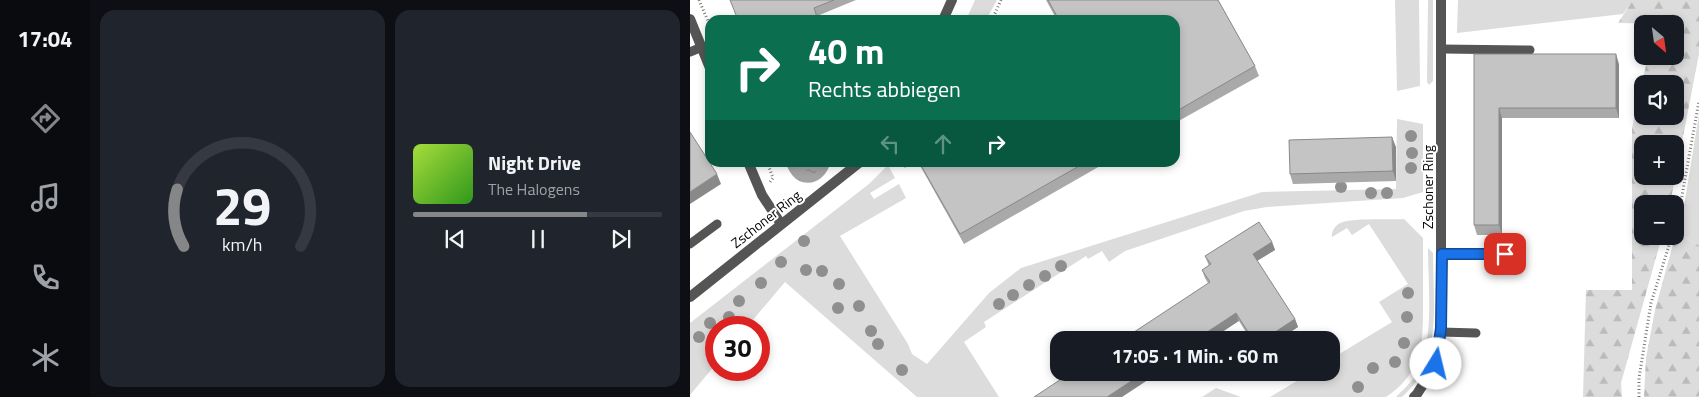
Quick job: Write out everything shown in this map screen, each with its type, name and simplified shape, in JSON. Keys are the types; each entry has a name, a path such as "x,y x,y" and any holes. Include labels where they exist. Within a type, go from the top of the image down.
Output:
{"street":[{"path":"945,15 952,0"},
{"name":"Zschoner Ring","path":"1414,397 1436,364 1441,332 1441,0"},
{"path":"690,19 705,56"},
{"path":"750,167 762,195 781,224"},
{"name":"Zschoner Ring","path":"690,297 854,167"}],"lane":[{"path":"690,52 702,48"},
{"path":"1441,49 1530,50"},
{"path":"690,244 717,224"},
{"path":"1442,254 1505,254"},
{"path":"1441,332 1476,333"}],"path":[{"path":"699,0 705,15"},
{"path":"994,15 1001,0"},
{"path":"1682,195 1699,101"},
{"path":"1639,397 1639,378 1651,303 1669,245"}],"green space":[{"path":"975,0 997,0 989,15 968,15"},
{"path":"1395,0 1419,0 1420,86 1397,91"},
{"path":"1428,0 1433,0 1433,81 1429,85 1427,82"},
{"path":"1458,0 1633,0 1623,14 1457,33"},
{"path":"1633,0 1699,0 1699,54 1683,135 1634,135 1634,185 1674,185 1672,195 1634,195 1634,245 1659,245 1621,383 1622,397 1583,397 1586,290 1632,290 1632,128 1634,119 1634,125 1684,125 1684,75 1644,75 1646,65 1684,65 1684,15 1634,15 1634,23 1618,23"},
{"path":"1699,114 1699,245 1684,237 1685,200"},
{"path":"1397,119 1423,124 1423,192 1403,198 1267,207 1244,211 1125,251 1109,262 1102,251 1088,259 1086,256 984,322 986,327 964,342 999,397 917,397 785,282 756,316 705,316 705,377 690,395 690,323 869,184 886,167 889,167 895,178 870,193 874,199 899,184 906,198 840,236 908,344 912,354 927,364 989,293 1021,268 1262,192 1396,189"},
{"path":"1404,219 1423,238 1423,330 1419,355 1414,366 1408,377 1386,397 1270,397 1297,381 1340,381 1340,354 1392,322 1379,302 1408,284 1369,224 1352,235 1347,228 1332,237 1333,230 1340,223"},
{"path":"1684,237 1699,245 1699,397 1644,397 1646,358 1655,310 1673,245 1684,245"},
{"path":"1428,248 1433,253 1434,314 1431,345 1420,376 1402,397 1396,397 1410,383 1420,367 1424,353 1429,324"},
{"path":"1216,388 1241,397 1202,397"}],"water":[{"path":"787,167 828,167 822,177 807,183 796,179"}],"building":[{"path":"730,0 834,0 814,8 816,15 736,15"},
{"path":"1048,0 1218,0 1255,66 1180,109 1180,15 1056,15"},
{"path":"1474,54 1616,54 1616,108 1499,108 1499,225 1474,225"},
{"path":"690,132 705,155 705,167 712,167 717,174 690,192"},
{"path":"1392,137 1393,171 1290,174 1289,140"},
{"path":"922,167 1077,167 960,234"},
{"path":"1259,222 1272,242 1253,254 1295,319 1277,331 1247,331 1236,313 1209,331 1136,331 1210,282 1202,270 1211,264 1205,256"},
{"path":"1058,381 1131,381 1107,397 1034,397"}],"route":[{"path":"1436,364 1441,328 1442,254 1505,254"}]}
